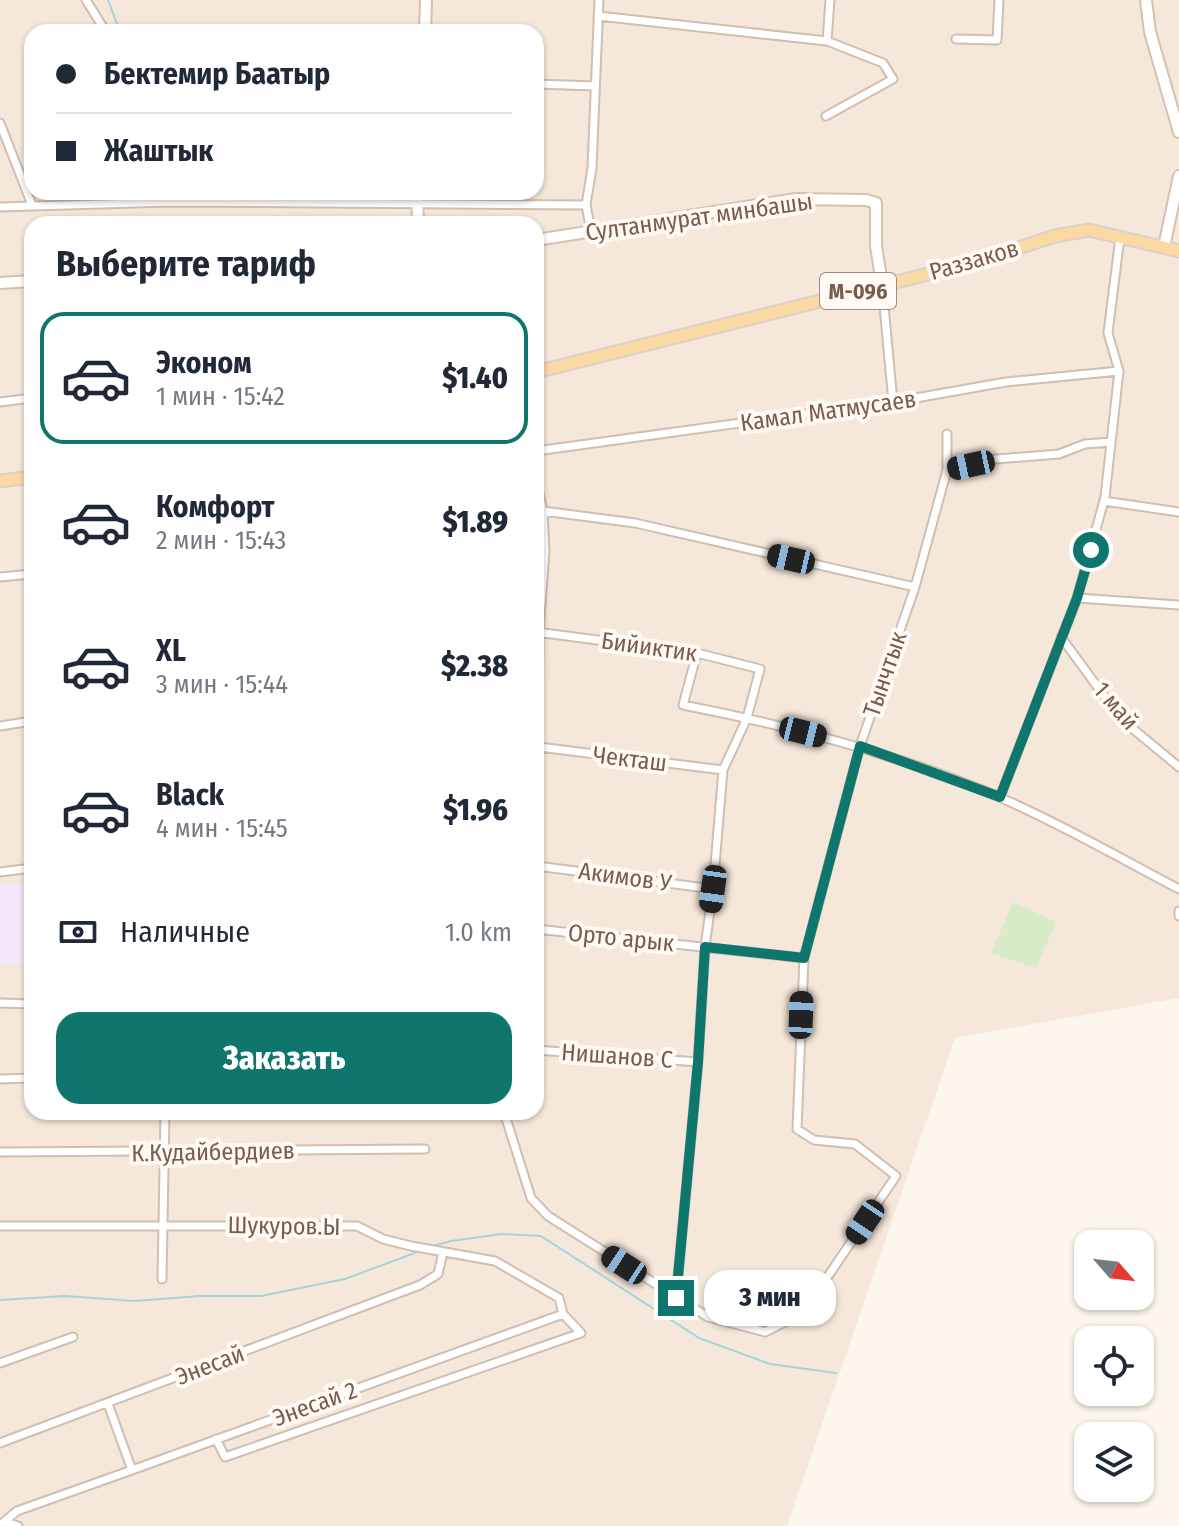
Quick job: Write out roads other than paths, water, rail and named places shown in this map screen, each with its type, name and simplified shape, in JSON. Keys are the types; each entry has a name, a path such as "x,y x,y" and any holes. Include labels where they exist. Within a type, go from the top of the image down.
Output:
{"main road":[{"name":"Раззаков","path":"544,370 972,263 1055,236 1089,230 1179,251"},
{"path":"0,481 24,478"}],"street":[{"path":"86,0 101,24"},
{"path":"425,24 426,0"},
{"path":"591,231 586,205 592,168 599,0"},
{"path":"827,41 830,0"},
{"path":"956,39 997,40 999,0"},
{"path":"1146,0 1150,32 1179,132"},
{"path":"598,16 827,41 883,63 893,79 826,116"},
{"path":"544,84 595,86"},
{"path":"0,123 24,184"},
{"path":"1164,247 1179,176"},
{"name":"Султанмурат минбашы","path":"544,239 796,199 866,200 876,203 876,246 882,284"},
{"path":"30,200 32,205"},
{"path":"0,207 269,200"},
{"path":"480,200 586,205"},
{"path":"1000,797 1077,598 1104,501 1119,371 1108,333 1120,237"},
{"path":"0,283 24,282"},
{"path":"882,284 893,402"},
{"name":"Камал Матмусаев","path":"544,450 893,402 1006,382 1119,371"},
{"path":"0,402 24,399"},
{"name":"Тынчтык","path":"676,1298 708,1317 765,1332 803,1313 896,1176 855,1144 814,1140 797,1129 804,958 860,746 915,587 947,470 947,434"},
{"path":"947,470 996,459 1059,454 1085,444 1111,442"},
{"path":"1104,501 1179,512"},
{"path":"544,511 635,523 915,587"},
{"path":"544,531 544,563"},
{"path":"0,577 24,575"},
{"path":"1077,598 1179,605"},
{"name":"Бийиктик","path":"544,633 697,653 760,669 747,718"},
{"name":"1 май","path":"1061,637 1121,719 1179,767"},
{"path":"697,653 683,705 860,746 1000,797 1179,889"},
{"path":"507,1120 531,1198 548,1216 676,1298 723,770 747,718"},
{"path":"0,726 24,722"},
{"name":"Чекташ","path":"544,748 723,770"},
{"name":"Акимов У","path":"544,867 713,889"},
{"path":"0,872 24,869"},
{"name":"Орто арык","path":"544,930 804,958"},
{"path":"0,1003 24,1004"},
{"name":"Нишанов С","path":"544,1051 698,1062"},
{"path":"0,1079 24,1078"},
{"path":"162,1279 165,1120"},
{"name":"К.Кудайбердиев","path":"0,1152 425,1149"},
{"name":"Шукуров.Ы","path":"0,1226 357,1226 383,1239 495,1261 559,1298 563,1314 581,1333 225,1457 216,1439"},
{"name":"Энесай","path":"0,1443 420,1285 438,1274 443,1252"},
{"name":"Энесай 2","path":"3,1523 17,1511 563,1314"},
{"path":"0,1363 73,1337"},
{"path":"108,1404 132,1470"},
{"path":"3,1523 18,1526"}],"waterway":[{"path":"108,0 117,24"},
{"path":"433,1246 501,1234 541,1236 699,1338 770,1364 836,1373"},
{"path":"0,1300 65,1296 134,1301 261,1296 345,1279 420,1251"}]}
